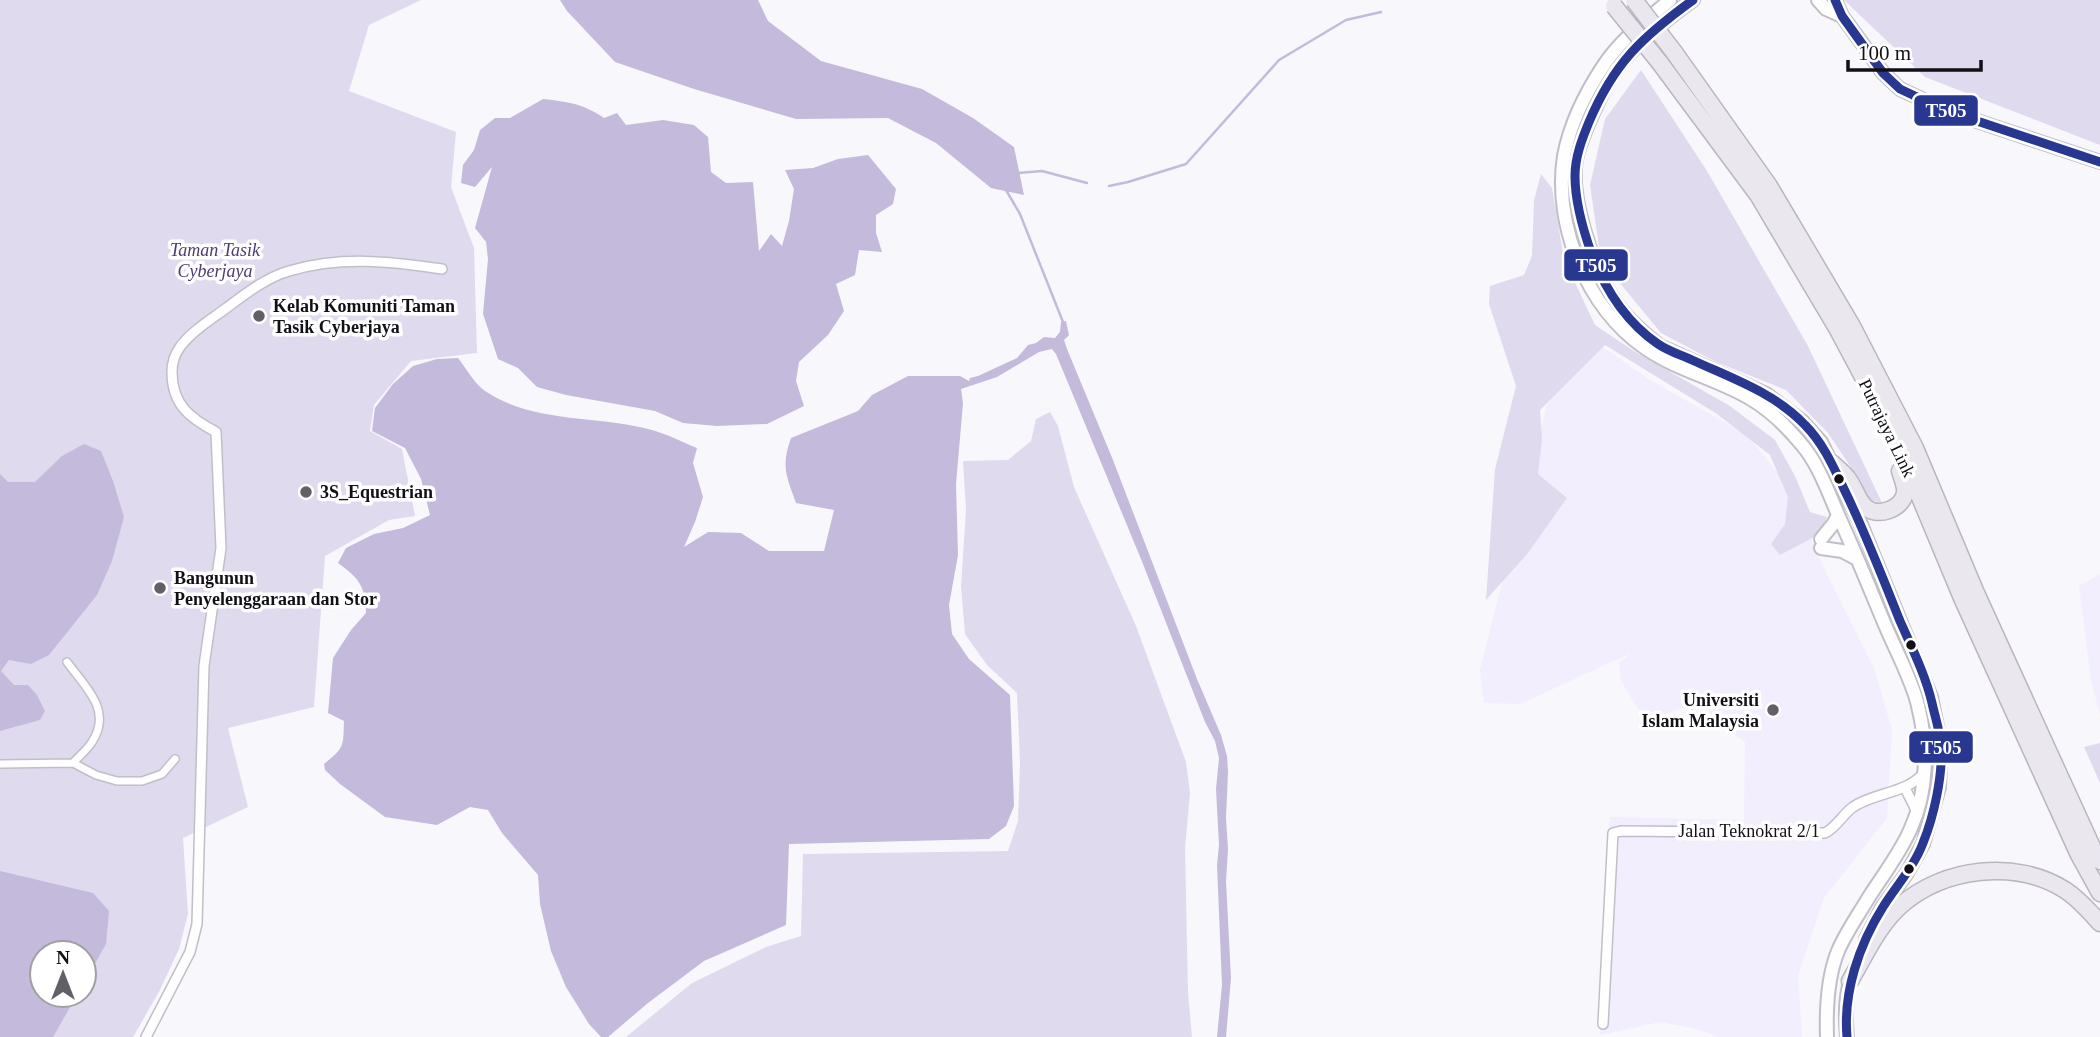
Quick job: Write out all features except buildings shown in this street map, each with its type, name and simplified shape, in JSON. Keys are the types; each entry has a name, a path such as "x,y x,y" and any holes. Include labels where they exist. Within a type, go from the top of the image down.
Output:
{"highway":[{"name":"Putrajaya Link","path":"1634,0 1769,186 1852,326 1915,448 1976,593 2100,861"},
{"name":"Putrajaya Link","path":"1612,3 1660,62 1758,195 1838,330 1894,435 1962,598 2073,843 2100,893"},
{"path":"1832,464 1848,479 1867,509 1876,512 1897,507 1903,498 1905,485 1887,437 1885,419"},
{"path":"1850,981 1875,937 1901,904 1940,881 1960,875 2000,871 2043,879 2065,890 2100,923"}],"main road":[{"path":"1670,0 1621,43 1597,75 1578,113 1565,154 1563,184 1566,219 1576,257 1584,277 1599,301 1643,347 1673,365 1752,399 1778,420 1804,447 1830,495 1918,704 1925,755 1922,794 1911,830 1838,952 1828,993 1827,1037"},
{"path":"1693,0 1618,67 1609,79 1576,159 1580,216 1587,243 1612,298 1646,335 1660,345 1766,394 1803,422 1821,442 1860,522 1931,697 1941,746 1939,788 1923,844 1907,873 1882,908 1850,981 1846,1016 1847,1037"},
{"path":"1818,0 1826,9 1842,16"},
{"path":"1835,0 1842,16 1884,73 1900,89 1947,111 2100,162"},
{"path":"1838,515 1821,543 1857,559"}],"street":[{"path":"146,1037 190,952 197,924 204,666 221,548 216,432 199,423 183,408 173,388 173,366 179,348 245,294 291,270 356,260 392,261 442,269"},
{"path":"67,662 98,704 101,713 99,727 92,742 73,763"},
{"path":"0,764 73,763 96,775 117,781 142,781 162,774 174,759"},
{"name":"Jalan Teknokrat 2/1","path":"1603,1024 1613,833 1825,833 1834,829 1851,808 1867,799 1905,788 1924,774"},
{"path":"1905,788 1917,812"}],"shaded area":[{"path":"560,0 758,0 768,21 821,61 922,89 973,118 1014,147 1024,195 991,188 936,143 888,118 796,119 615,62"},
{"path":"543,99 575,104 604,118 617,113 626,125 663,120 694,125 708,137 711,172 726,183 753,182 759,251 771,234 782,246 794,189 785,170 813,168 838,159 868,155 896,189 893,204 876,215 876,233 882,252 859,250 855,275 836,284 844,311 828,335 799,362 796,381 804,406 767,424 717,426 683,423 655,411 537,387 518,368 498,359 483,314 488,259 486,242 475,228 492,167 475,187 461,183 463,165 474,150 480,130 495,118 510,118"},
{"path":"1066,321 1069,335 1064,340 1067,349 1113,460 1227,756 1226,881 1231,978 1226,1037 1217,1037 1222,985 1217,865 1219,845 1216,789 1219,758 1215,741 1052,349 1039,352 997,377 961,389 963,403 956,484 958,555 949,605 952,634 969,659 1010,695 1014,806 1006,826 989,839 789,844 786,925 704,961 608,1037 601,1037 589,1024 566,987 551,951 540,904 538,875 502,833 488,810 470,807 437,825 385,817 325,770 324,764 342,746 343,736 344,721 328,713 333,658 366,613 365,596 360,584 338,563 346,548 374,534 403,528 430,515 421,479 405,448 372,431 375,408 393,384 413,366 437,359 458,358 481,388 504,402 545,414 652,430 697,448 693,463 703,497 684,547 708,532 741,533 769,551 824,551 834,510 796,503 786,471 786,456 791,438 858,411 872,395 908,376 960,376 969,381 970,378 1017,358 1028,345 1044,337 1055,338 1060,332 1061,322"},
{"path":"1593,340 1650,380 1747,435 1787,484 1822,564 1874,668 1892,730 1887,818 1824,898 1798,976 1802,1037 1717,1037 1697,1029 1660,1022 1600,1035 1610,817 1744,820 1745,742 1711,717 1685,707 1654,718 1638,709 1621,681 1619,663 1631,653 1520,704 1484,703 1480,670 1550,393"},
{"path":"84,444 101,451 124,517 112,561 97,595 49,655 31,664 9,660 1,671 14,685 28,685 45,711 40,720 0,731 0,474 8,482 35,482 62,456"},
{"path":"2100,574 2100,715 2091,681 2079,586"},
{"path":"0,871 93,893 109,911 106,944 98,958 98,939 28,939 28,1009 69,1009 53,1037 0,1037"}],"green space":[{"name":"Taman Tasik Cyberjaya","path":"0,0 421,0 369,25 349,91 456,132 451,187 474,248 477,353 411,361 374,405 370,431 402,449 415,516 389,520 325,556 314,707 228,728 248,807 183,838 188,914 179,949 159,992 133,1037 0,1037"},
{"path":"1844,0 2100,0 2100,145 1925,77"},
{"path":"1641,70 1707,171 1808,346 1882,503 1866,499 1862,484 1828,433 1786,390 1716,362 1661,333 1601,260 1590,185 1605,119"},
{"path":"1541,174 1552,188 1564,259 1595,325 1637,353 1730,406 1775,440 1795,476 1810,512 1827,517 1820,534 1780,555 1771,544 1785,524 1788,497 1770,455 1717,414 1605,345 1540,410 1542,439 1538,474 1567,498 1528,553 1486,600 1495,469 1516,386 1489,304 1490,286 1524,275 1532,256 1534,200"},
{"path":"1050,412 1058,426 1074,487 1136,626 1186,762 1190,793 1185,848 1188,993 1192,1037 626,1037 692,983 766,947 801,936 803,854 1008,851 1018,821 1020,762 1017,693 987,665 965,634 961,586 966,510 963,461 1008,460 1031,441 1036,419"},
{"path":"2100,743 2100,783 2084,747"}],"waterway":[{"path":"1109,186 1186,164 1279,60 1346,20 1381,12"},
{"path":"1018,173 1042,171 1087,183"},
{"path":"1006,190 1020,214 1063,322"}],"transit line":[{"name":"T505","path":"1693,0 1644,39 1619,67 1609,83 1579,148 1575,169 1576,196 1592,255 1618,305 1636,326 1666,349 1766,395 1793,414 1817,439 1832,463 1859,521 1926,682 1941,746 1941,770 1934,808 1919,852 1874,922 1860,953 1850,986 1847,1037"},
{"name":"T505","path":"1835,0 1842,16 1883,73 1900,89 1947,111 2100,162"}],"place":[{"name":"Kelab Komuniti Taman Tasik Cyberjaya","path":"259,316"},
{"name":"3S_Equestrian","path":"306,492"},
{"name":"Bangunun Penyelenggaraan dan Stor","path":"160,588"},
{"name":"Universiti Islam Malaysia","path":"1773,710"}]}
